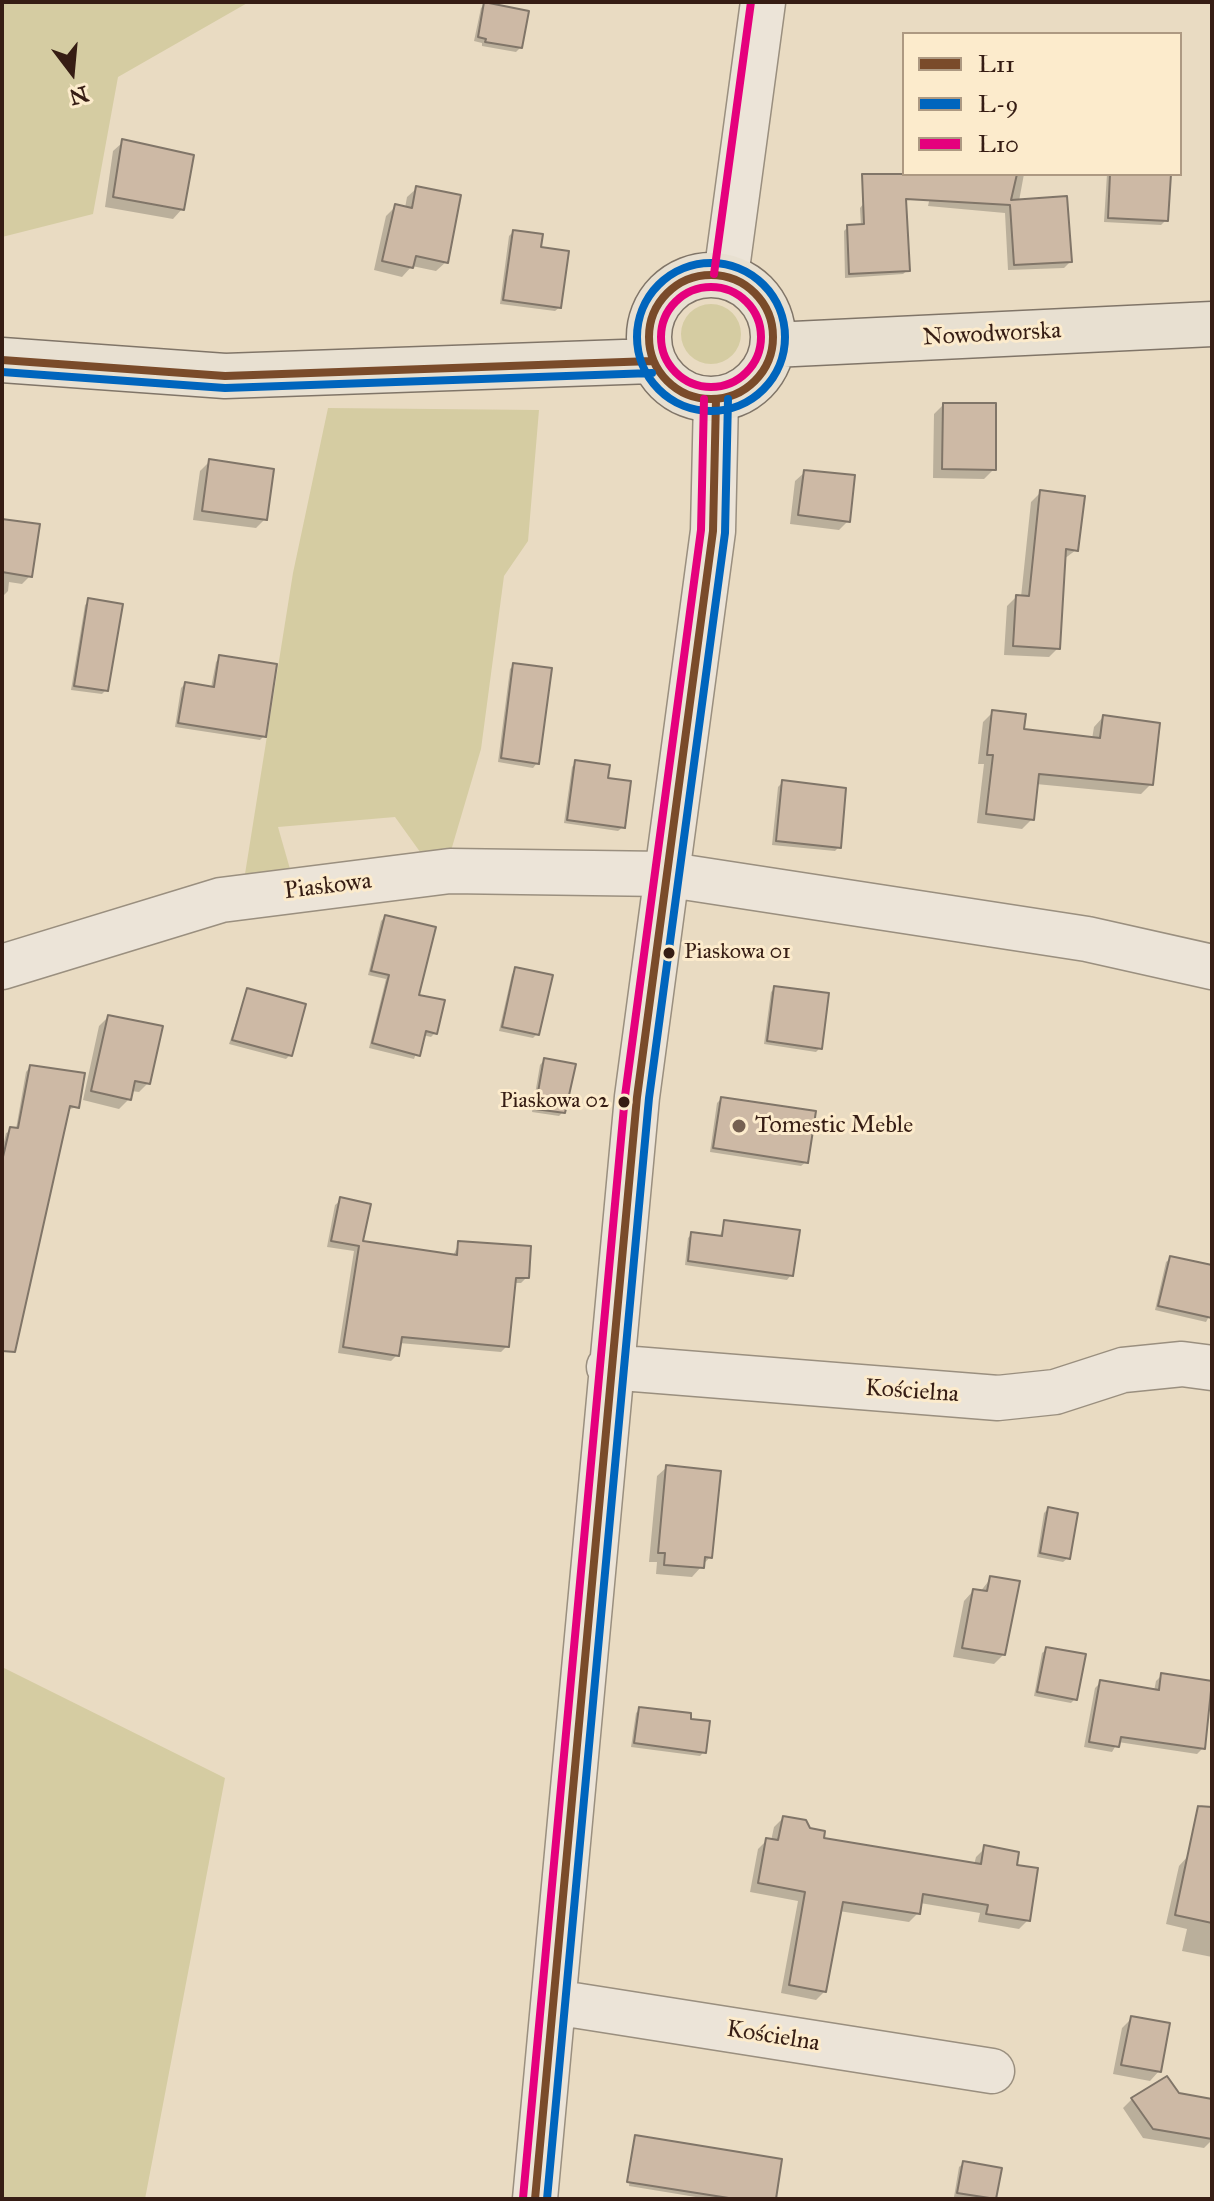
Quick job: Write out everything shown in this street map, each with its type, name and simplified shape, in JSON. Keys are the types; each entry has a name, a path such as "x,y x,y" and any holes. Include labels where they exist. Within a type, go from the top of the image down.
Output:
{"main road":[{"path":"700,275 726,276 745,284 762,301 773,326 773,345 767,364 756,381 736,394 716,399 698,398 668,383 652,361 648,336 653,312 670,289 700,275"},
{"name":"Nowodworska","path":"773,345 1212,324"},
{"path":"2,360 225,376 652,361"}],"street":[{"path":"726,276 763,2"},
{"path":"535,2199 609,1367 664,874 713,531 716,399"},
{"name":"Piaskowa","path":"2,967 221,900 450,871 664,874"},
{"path":"664,874 1087,939 1212,967"},
{"name":"Kościelna","path":"609,1367 998,1398 1055,1392 1123,1370 1182,1364 1212,1368"},
{"name":"Kościelna","path":"554,2002 992,2071"}],"shaded area":[{"path":"2,2 249,2 118,77 93,214 2,237"},
{"path":"711,304 732,313 741,334 732,355 711,364 690,355 681,334 690,313"},
{"path":"328,408 539,410 528,541 504,576 481,749 450,854 423,856 395,817 278,827 290,869 245,874 293,573"},
{"path":"2,1667 225,1778 145,2199 2,2199"}],"building":[{"path":"484,2 529,11 522,48 485,42 486,39 478,37"},
{"path":"122,139 194,155 184,210 113,197"},
{"path":"862,174 1017,176 1011,200 1067,196 1072,262 1014,265 1010,205 906,199 910,271 849,274 847,225 864,224"},
{"path":"1110,176 1171,176 1168,221 1108,218"},
{"path":"416,186 461,195 448,263 416,256 413,268 382,261 395,204 412,208"},
{"path":"513,230 543,234 541,247 569,251 561,308 503,300"},
{"path":"943,403 996,403 996,470 942,469"},
{"path":"209,459 274,469 267,520 202,511"},
{"path":"804,470 855,475 850,522 798,515"},
{"path":"1040,490 1085,496 1078,551 1066,549 1060,649 1013,646 1016,595 1029,596"},
{"path":"2,519 40,524 32,577 2,572"},
{"path":"88,598 123,604 108,691 74,686"},
{"path":"219,655 277,664 266,737 178,723 185,682 214,687"},
{"path":"513,663 552,668 539,764 501,758"},
{"path":"992,710 1026,714 1024,729 1100,738 1103,715 1160,723 1153,785 1039,774 1034,820 986,814 993,755 987,755"},
{"path":"575,760 610,765 608,778 631,781 625,828 567,820"},
{"path":"782,780 846,788 841,848 776,841"},
{"path":"385,915 436,927 419,995 445,1000 437,1034 426,1031 420,1056 372,1043 389,975 371,971"},
{"path":"515,967 553,975 539,1035 502,1027"},
{"path":"774,986 829,993 822,1049 767,1041"},
{"path":"247,988 306,1004 292,1056 232,1040"},
{"path":"108,1015 163,1026 150,1084 135,1081 131,1100 91,1091"},
{"path":"544,1058 576,1064 565,1113 535,1109"},
{"path":"30,1065 85,1073 79,1108 70,1106 15,1352 2,1351 2,1161 10,1127 18,1128"},
{"path":"721,1097 816,1111 808,1163 713,1148"},
{"path":"340,1197 371,1204 363,1241 457,1255 458,1241 531,1246 529,1278 516,1278 509,1347 402,1337 399,1356 343,1347 359,1246 331,1241"},
{"path":"724,1220 800,1230 793,1276 688,1261 691,1232 722,1236"},
{"path":"1170,1256 1212,1265 1212,1318 1158,1306"},
{"path":"666,1465 721,1471 712,1558 705,1557 704,1568 664,1565 665,1553 658,1553"},
{"path":"1048,1507 1078,1513 1070,1559 1040,1553"},
{"path":"990,1576 1020,1581 1005,1655 962,1648 973,1589 987,1591"},
{"path":"1046,1647 1086,1654 1077,1700 1037,1692"},
{"path":"1161,1673 1212,1681 1205,1749 1121,1737 1119,1747 1089,1742 1100,1680 1159,1690"},
{"path":"639,1707 691,1713 691,1719 710,1721 706,1753 634,1743"},
{"path":"1198,1806 1212,1807 1212,1923 1175,1915"},
{"path":"783,1816 806,1820 810,1828 825,1831 824,1838 981,1864 984,1845 1019,1852 1017,1865 1038,1868 1030,1921 986,1914 988,1905 923,1894 920,1914 843,1902 826,1992 789,1985 805,1892 758,1883 766,1838 778,1840"},
{"path":"1131,2016 1170,2023 1161,2072 1121,2065"},
{"path":"1167,2076 1179,2093 1212,2099 1212,2139 1153,2129 1131,2098"},
{"path":"635,2135 782,2159 776,2199 735,2199 627,2182"},
{"path":"963,2161 1002,2168 996,2199 957,2193"}],"transit line":[{"name":"L10","path":"714,274 751,2"},
{"name":"L-9","path":"711,263 739,269 763,285 779,309 785,337 779,365 763,389 739,405 711,411 683,405 659,389 643,365 637,337 643,309 659,285 683,269 711,263"},
{"name":"L11","path":"711,275 735,280 755,293 768,313 773,337 768,361 755,381 735,394 711,399 687,394 667,381 654,361 649,337 654,313 667,293 687,280 711,275"},
{"name":"L10","path":"711,287 739,295 753,309 761,337 753,365 739,379 711,387 683,379 669,365 661,337 669,309 683,295 711,287"},
{"name":"L11","path":"2,360 225,376 652,361"},
{"name":"L-9","path":"2,372 225,388 652,373"},
{"name":"L10","path":"523,2198 625,1096 701,530 704,399"},
{"name":"L11","path":"535,2199 637,1097 713,531 716,399"},
{"name":"L-9","path":"547,2199 649,1098 725,533 728,399"}],"place":[{"name":"Piaskowa 01","path":"669,953"},
{"name":"Piaskowa 02","path":"624,1102"},
{"name":"Tomestic Meble","path":"739,1126"}]}
